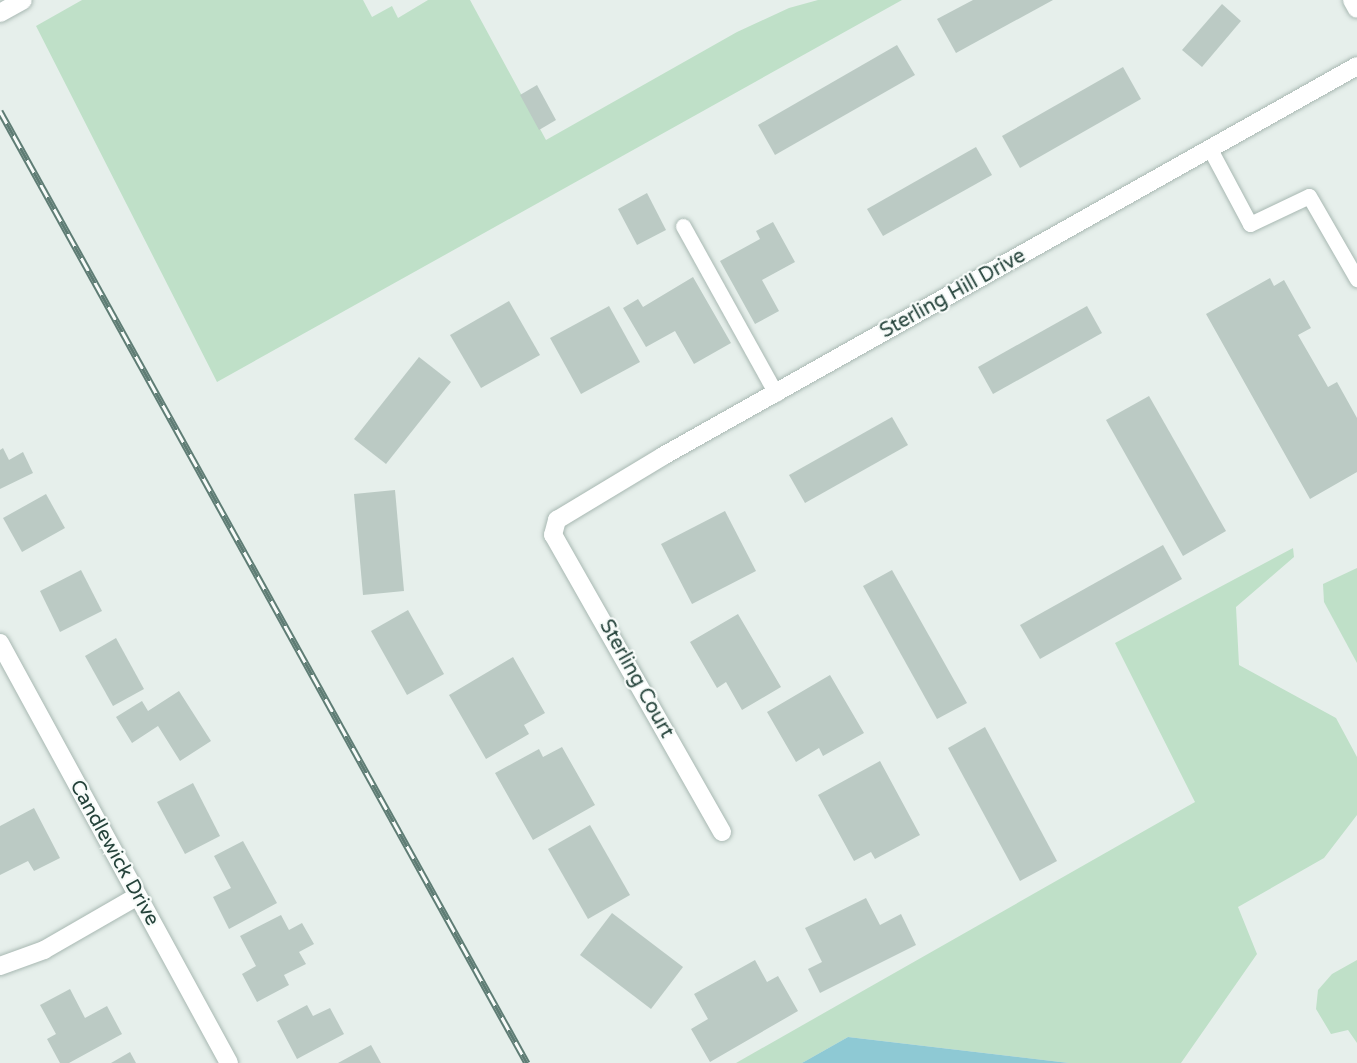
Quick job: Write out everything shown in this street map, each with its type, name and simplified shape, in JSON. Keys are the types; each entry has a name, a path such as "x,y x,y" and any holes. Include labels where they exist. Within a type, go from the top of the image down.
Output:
{"street":[{"path":"0,13 23,0"},
{"path":"1352,0 1357,9"},
{"name":"Sterling Hill Drive","path":"553,526 557,520 654,462 1357,66"},
{"name":"Sterling Court","path":"553,526 553,535 723,832"},
{"name":"Candlewick Drive","path":"0,643 229,1063"},
{"path":"0,966 44,950 138,896"}],"lane":[{"path":"1210,149 1250,224 1309,196 1357,279"},
{"path":"683,226 776,394"}],"green space":[{"path":"82,0 363,0 372,17 392,6 398,18 428,0 470,0 546,140 737,32 789,8 818,0 902,0 217,382 36,26"},
{"path":"1293,548 1294,557 1236,607 1239,665 1336,718 1357,757 1357,815 1324,858 1238,907 1257,954 1181,1063 1069,1063 848,1037 802,1063 736,1063 1195,802 1115,643"},
{"path":"1357,568 1357,663 1324,602 1323,584"},
{"path":"1357,960 1357,1043 1348,1030 1331,1034 1316,1009 1318,990 1332,974"}],"water":[{"path":"848,1037 1069,1063 802,1063"}],"building":[{"path":"973,0 1053,0 956,53 937,19"},
{"path":"1222,4 1241,21 1202,67 1182,50"},
{"path":"897,45 915,75 775,155 758,125"},
{"path":"1123,67 1141,99 1020,168 1002,136"},
{"path":"537,85 556,120 539,130 520,95"},
{"path":"976,147 992,175 883,236 867,209"},
{"path":"647,193 666,230 637,245 618,209"},
{"path":"773,222 795,262 762,280 779,311 755,324 720,261 760,239 756,231"},
{"path":"693,277 731,343 694,364 675,331 646,347 623,308 638,299 643,307"},
{"path":"1270,278 1274,286 1284,280 1311,328 1298,335 1328,387 1337,382 1357,418 1357,472 1310,499 1206,314"},
{"path":"509,301 540,355 481,388 450,335"},
{"path":"609,306 640,362 581,394 550,338"},
{"path":"1087,306 1102,333 993,394 978,367"},
{"path":"419,357 451,382 386,464 354,439"},
{"path":"1149,396 1226,531 1183,556 1106,420"},
{"path":"892,417 908,445 805,503 789,475"},
{"path":"3,448 9,460 23,452 33,473 0,489 0,450"},
{"path":"395,490 404,591 363,595 354,494"},
{"path":"46,494 65,528 22,552 3,518"},
{"path":"725,511 756,571 692,604 661,544"},
{"path":"1163,545 1182,579 1040,659 1020,625"},
{"path":"81,570 102,611 60,632 40,591"},
{"path":"892,570 967,703 937,719 863,586"},
{"path":"408,610 444,674 407,695 371,631"},
{"path":"738,614 781,687 742,710 726,682 717,688 690,642"},
{"path":"116,638 144,689 113,706 85,656"},
{"path":"513,657 545,713 524,725 529,734 486,759 449,695"},
{"path":"830,675 864,733 823,756 819,748 796,762 767,712"},
{"path":"179,691 211,741 180,761 158,726 132,743 116,717 142,701 148,711"},
{"path":"985,727 1057,861 1020,881 948,748"},
{"path":"562,747 595,805 533,840 495,773 539,749 543,757"},
{"path":"880,761 920,835 875,859 871,852 854,861 818,795"},
{"path":"193,783 220,836 185,854 157,802"},
{"path":"34,808 60,858 34,871 28,861 0,875 0,826"},
{"path":"590,825 630,895 588,919 548,849"},
{"path":"243,841 277,903 229,929 213,897 231,888 214,856"},
{"path":"866,898 880,925 901,914 916,945 820,993 808,969 822,962 805,928"},
{"path":"612,913 683,967 651,1009 580,955"},
{"path":"281,915 289,930 302,923 314,944 299,952 306,964 284,975 289,985 257,1002 242,974 256,966 240,936"},
{"path":"755,960 767,982 778,976 798,1011 710,1062 691,1029 708,1019 694,994"},
{"path":"70,989 85,1018 107,1006 122,1034 69,1063 60,1063 47,1039 56,1034 40,1005"},
{"path":"307,1005 313,1016 330,1008 344,1034 297,1059 277,1021"},
{"path":"371,1045 381,1063 338,1063"},
{"path":"130,1052 136,1063 111,1063"}],"railway":[{"path":"0,111 527,1063"}]}
